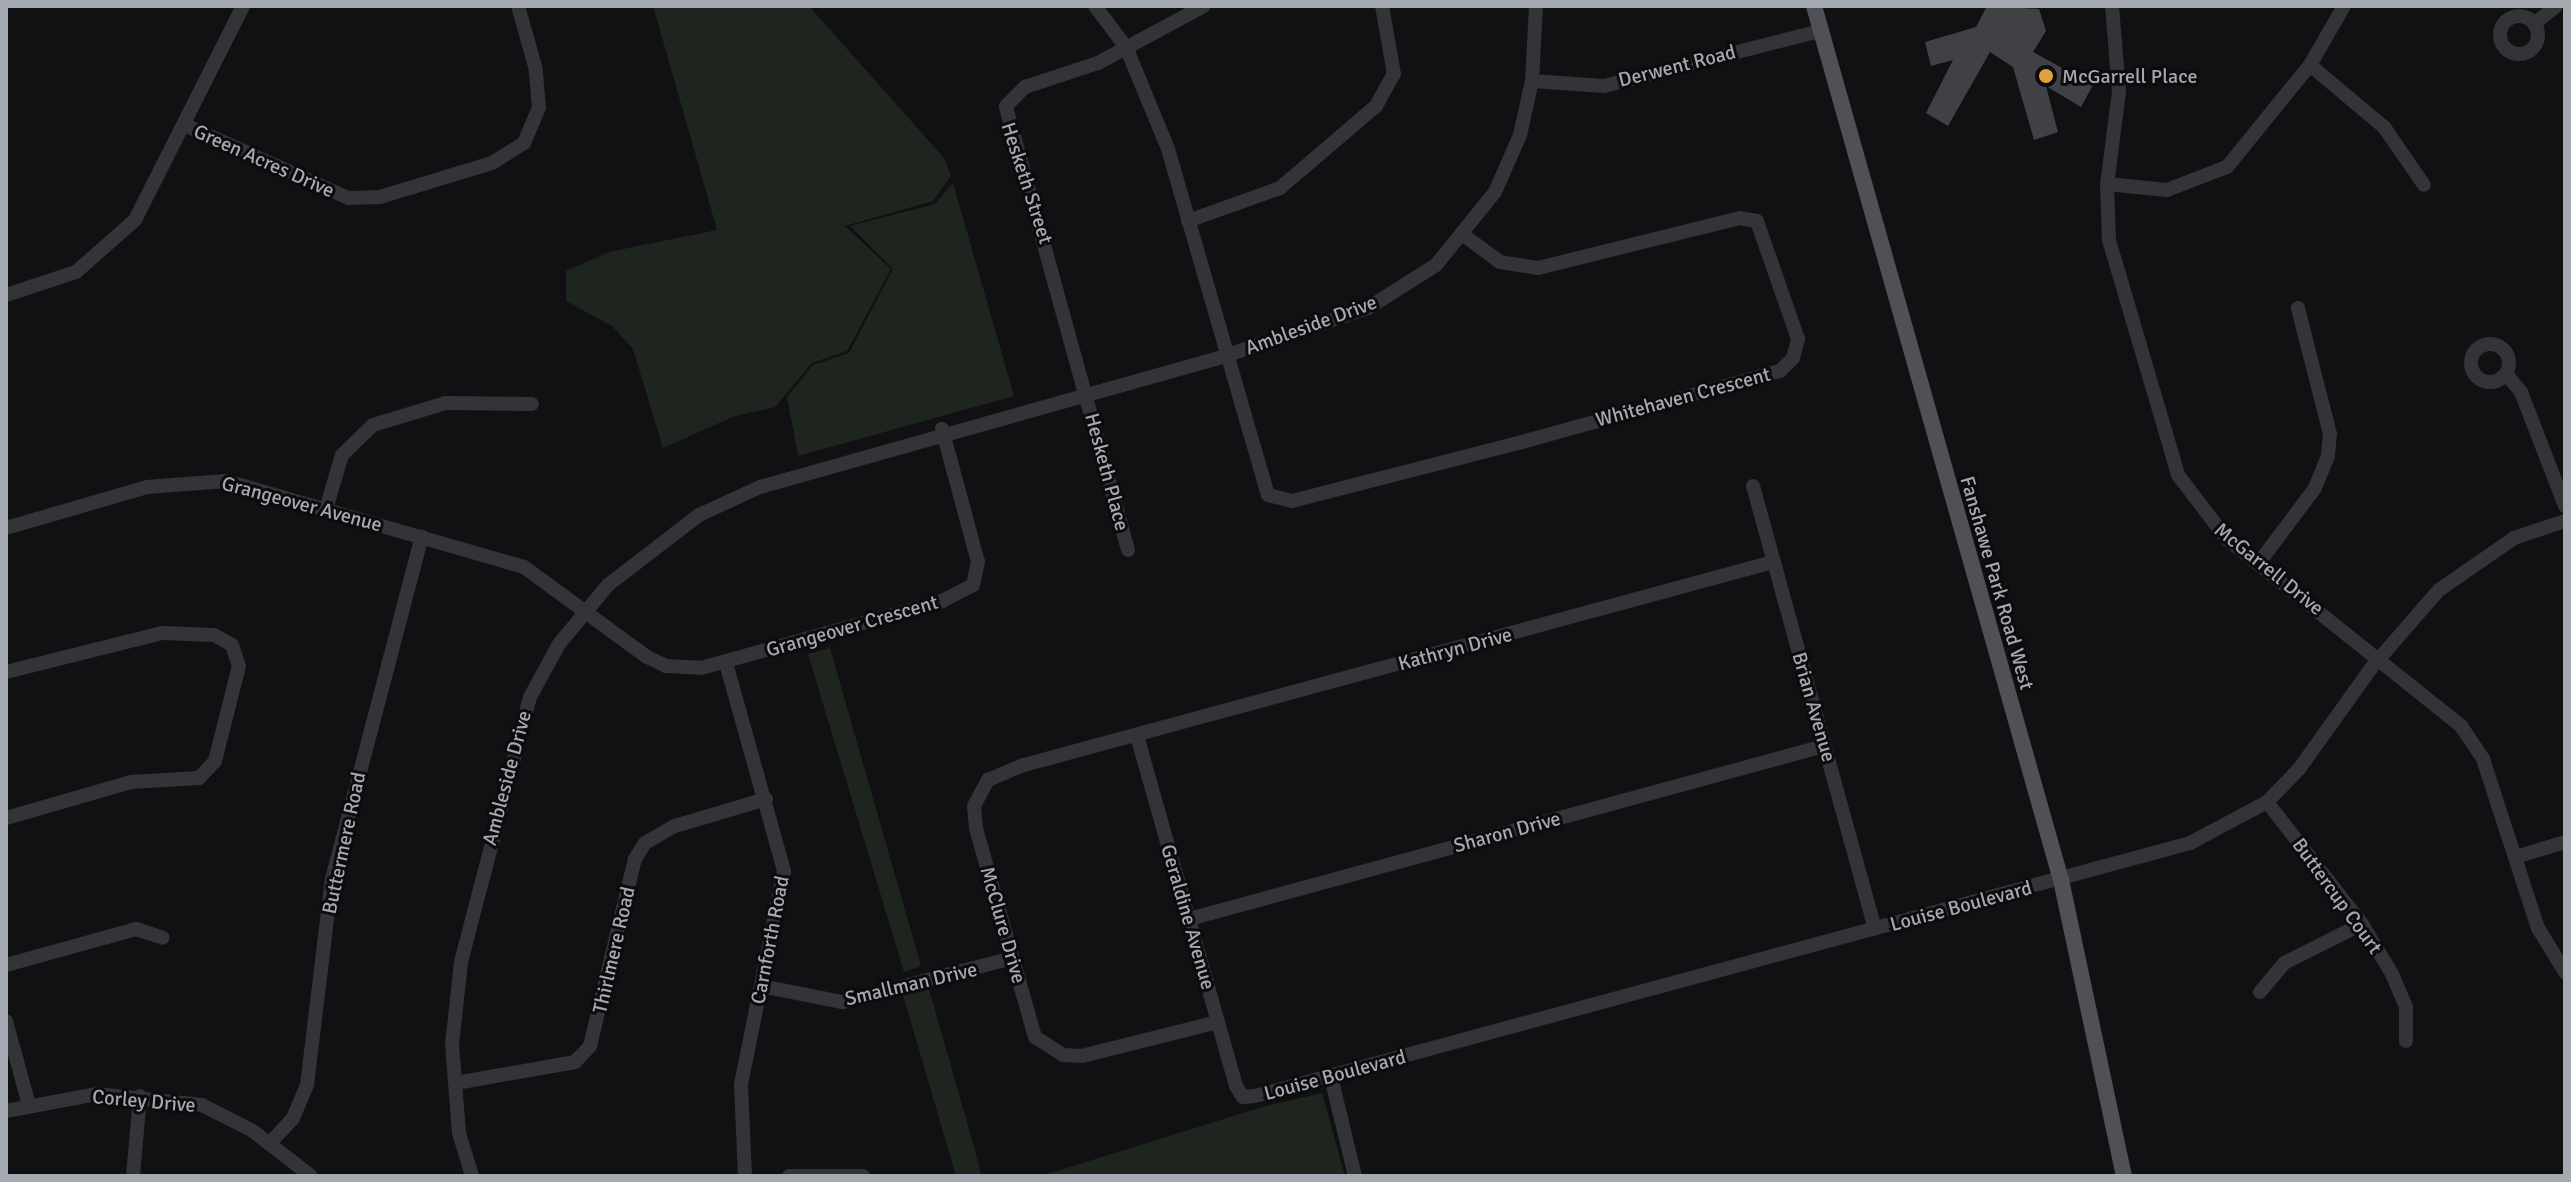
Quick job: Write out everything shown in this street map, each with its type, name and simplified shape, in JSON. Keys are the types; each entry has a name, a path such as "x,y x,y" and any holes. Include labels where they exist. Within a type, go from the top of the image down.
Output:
{"main road":[{"name":"Fanshawe Park Road West","path":"1814,6 2061,880 2124,1176"}],"street":[{"path":"6,295 76,272 117,242 150,200 243,6"},
{"name":"Green Acres Drive","path":"185,125 348,198 380,197 492,163 524,143 539,108 536,70 518,6"},
{"name":"Ambleside Drive","path":"1095,6 1126,47 1168,149 1225,356"},
{"name":"Hesketh Street","path":"1085,393 1024,163 1004,117 1011,96 1025,87 1082,71 1204,6"},
{"path":"1188,221 1269,195 1376,106 1394,74 1382,6"},
{"name":"Ambleside Drive","path":"472,1176 459,1133 452,1045 461,962 508,765 530,697 584,612 638,558 699,515 827,464 993,422 1085,393 1225,356 1368,308 1436,265 1495,192 1520,135 1532,81 1536,6"},
{"name":"McGarrell Drive","path":"2112,6 2119,92 2107,184 2116,273 2178,475 2198,508 2258,564 2381,658 2461,726 2483,759 2538,928 2565,972"},
{"path":"2107,184 2167,190 2213,176 2310,65 2344,6"},
{"path":"2534,24 2556,6"},
{"name":"Derwent Road","path":"1532,81 1604,86 1820,31"},
{"path":"2310,65 2384,127 2424,185"},
{"name":"Whitehaven Crescent","path":"1225,356 1261,485 1268,495 1292,501 1780,371 1793,358 1798,339 1757,221 1740,218 1538,268 1500,262 1462,234"},
{"path":"2258,564 2315,488 2328,455 2330,434 2298,308"},
{"path":"2506,374 2521,392 2565,506"},
{"name":"Hesketh Place","path":"1085,393 1128,550"},
{"path":"326,509 342,455 373,425 446,403 532,404"},
{"name":"Grangeover Crescent","path":"584,612 666,666 726,663 942,601 973,585 978,562 943,433"},
{"name":"Grangeover Avenue","path":"6,528 147,487 204,479 326,509 524,567 584,612"},
{"name":"Brian Avenue","path":"1753,486 1875,929"},
{"name":"Louise Boulevard","path":"1243,1097 1331,1077 2190,843 2267,802 2322,740 2381,658 2468,566 2514,538 2565,521"},
{"name":"Buttermere Road","path":"269,1144 293,1118 307,1085 332,879 422,537"},
{"name":"Kathryn Drive","path":"1137,736 1773,562"},
{"path":"6,672 163,633 214,635 232,645 239,666 215,761 199,778 131,782 6,818"},
{"name":"Carnforth Road","path":"726,663 784,871 741,1085 745,1176"},
{"name":"Geraldine Avenue","path":"1137,736 1218,1022 1243,1097"},
{"name":"McClure Drive","path":"1137,736 1024,765 988,780 978,792 976,828 1012,958 1035,1037 1063,1055 1082,1056 1218,1022"},
{"name":"Sharon Drive","path":"1189,919 1824,746"},
{"name":"Thirlmere Road","path":"456,1083 575,1062 596,1028 635,859 645,843 675,826 766,799"},
{"name":"Buttercup Court","path":"2267,802 2362,924 2406,1007 2406,1041"},
{"path":"2516,857 2565,842"},
{"path":"2260,992 2284,963 2362,924"},
{"path":"6,965 136,929 163,938"},
{"name":"Smallman Drive","path":"762,986 842,1002 1012,958"},
{"path":"6,1021 29,1105"},
{"path":"1331,1077 1355,1176"},
{"name":"Corley Drive","path":"6,1111 97,1094 140,1096 202,1105 269,1144 311,1176"},
{"path":"133,1176 140,1096"},
{"path":"789,1176 863,1176"}],"shaded area":[{"path":"653,6 809,6 944,158 951,176 933,201 845,226 891,269 847,351 812,363 775,407 735,416 663,448 633,349 612,326 566,301 566,271 609,252 717,230"},
{"path":"953,183 1014,396 798,456 787,397 813,365 849,353 893,269 850,226 935,204"},
{"path":"830,648 921,966 904,972 808,654"},
{"path":"929,989 981,1176 956,1176 903,995"},
{"path":"1322,1093 1345,1176 1041,1176 1262,1107"}],"building":[{"name":"McGarrell Place","path":"1987,6 2039,9 2046,31 2033,52 2093,85 2081,107 2046,86 2058,132 2034,140 2013,67 1990,52 1948,126 1926,113 1953,60 1931,66 1925,42 1976,27"}],"place":[{"name":"McGarrell Place","path":"2046,76"}]}
